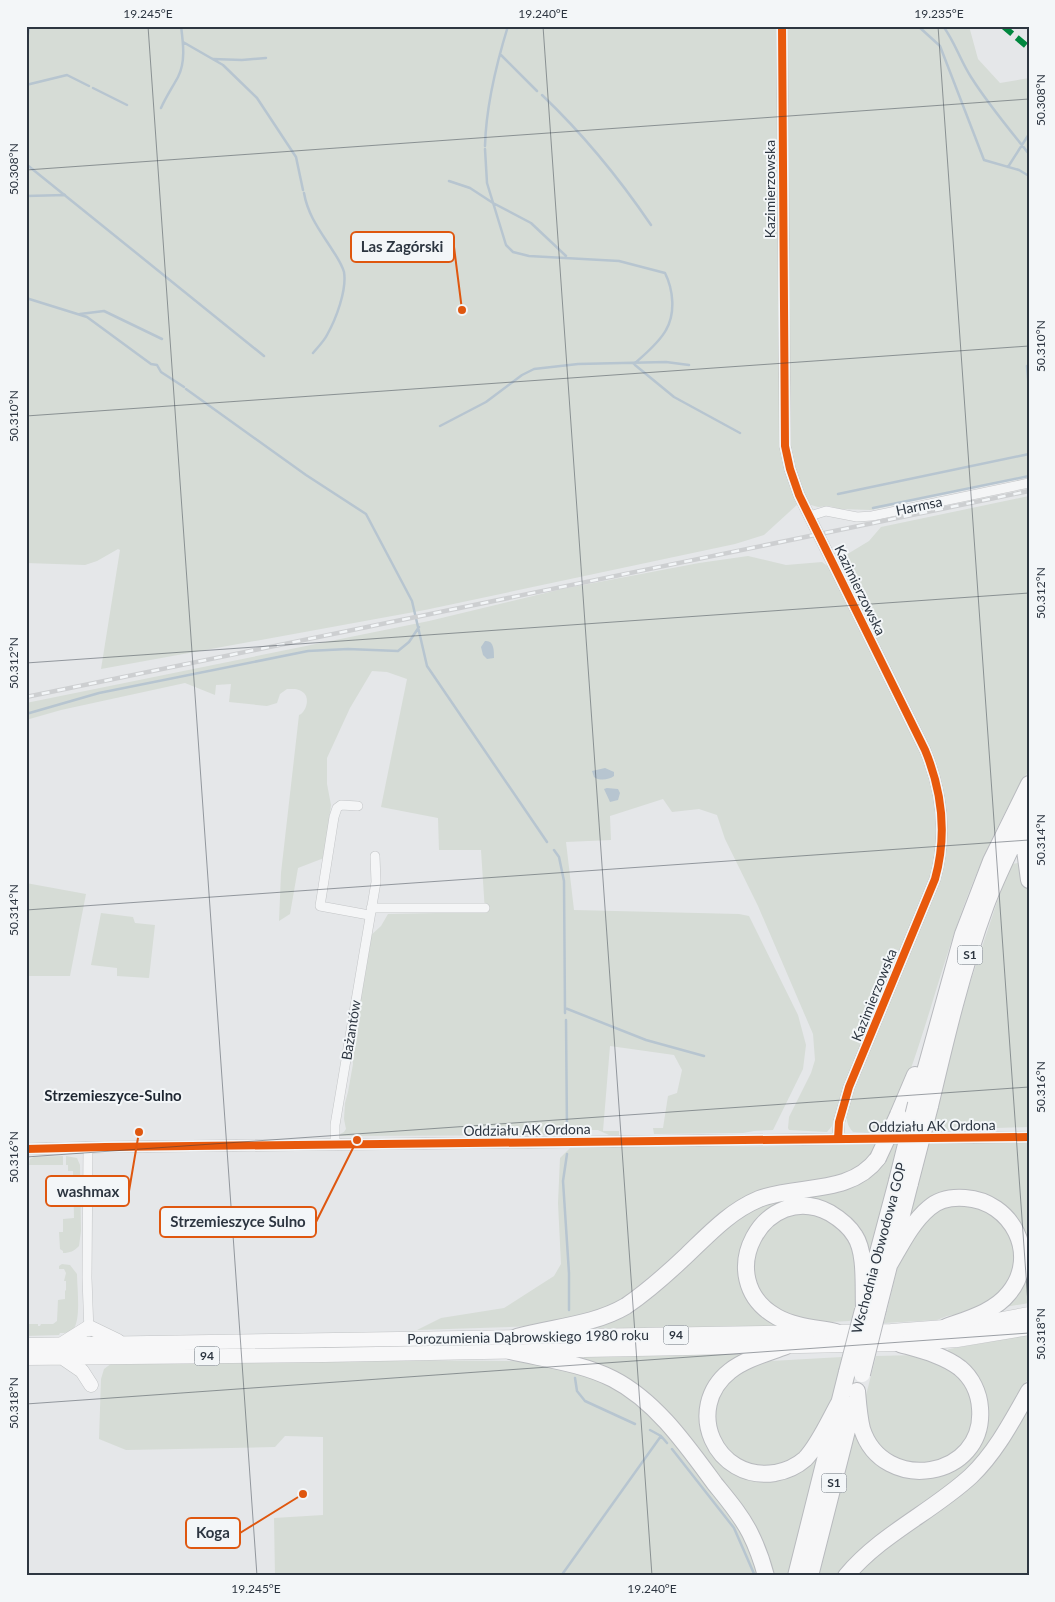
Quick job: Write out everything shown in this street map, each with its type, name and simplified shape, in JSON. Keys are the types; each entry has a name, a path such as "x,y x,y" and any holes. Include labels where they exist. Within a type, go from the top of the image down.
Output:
{"highway":[{"name":"Wschodnia Obwodowa GOP","path":"923,1105 930,1049 963,934 991,861 1029,784"},
{"name":"Wschodnia Obwodowa GOP","path":"796,1576 839,1403 854,1373 868,1309 923,1105 987,903 1029,811"},
{"path":"1029,825 1025,850 1029,880"},
{"path":"514,1344 539,1331 592,1320 613,1313 656,1283 707,1234 742,1207 768,1196 823,1187 857,1176 869,1169 878,1158 917,1069 930,1049"},
{"name":"Wschodnia Obwodowa GOP","path":"868,1309 888,1267 903,1182"},
{"path":"888,1267 908,1232 920,1217 938,1202 954,1198 973,1198 986,1202 1004,1215 1014,1228 1021,1245 1021,1262 1014,1286 1009,1294 992,1308 978,1316 946,1327"},
{"path":"836,1332 787,1322 769,1311 756,1299 748,1280 747,1253 749,1244 762,1226 782,1211 800,1206 820,1209 839,1218 855,1235 860,1246 868,1309"},
{"path":"514,1344 601,1374 621,1384 642,1399 674,1432 737,1512 755,1543 766,1576"},
{"path":"857,1391 860,1417 866,1439 881,1457 889,1463 906,1470 929,1471 950,1464 964,1454 970,1447 978,1429 981,1415 976,1389 967,1374 946,1358 900,1344"},
{"path":"786,1346 735,1367 719,1382 709,1402 708,1419 712,1440 720,1453 731,1463 746,1471 763,1474 788,1469 798,1464 811,1452 839,1403"},
{"name":"Wschodnia Obwodowa GOP","path":"810,1576 857,1391 854,1373"},
{"path":"846,1576 890,1535 971,1476 995,1448 1029,1391"}],"main road":[{"name":"Porozumienia Dąbrowskiego 1980 roku","path":"26,1358 62,1351 90,1350 514,1344 836,1332 946,1327 987,1323 1029,1314"},
{"path":"91,1385 82,1371 62,1351 89,1327 124,1343"},
{"name":"Porozumienia Dąbrowskiego 1980 roku","path":"90,1350 124,1343 786,1346 900,1344 957,1340 1029,1328"},
{"name":"Porozumienia Dąbrowskiego 1980 roku","path":"26,1345 62,1351"}],"street":[{"name":"Kazimierzowska","path":"782,26 785,446 790,469 799,495 925,750 936,786 942,827 940,859 935,879 846,1094 839,1122 838,1139"},
{"name":"Harmsa","path":"810,516 826,511 857,517 872,516 1029,483"},
{"path":"358,806 341,804 334,817 320,906 370,912 485,908"},
{"name":"Bażantów","path":"335,1145 335,1124 376,882 375,856"},
{"name":"Oddziału AK Ordona","path":"26,1149 1029,1137"},
{"path":"88,1147 87,1278 90,1350"}],"shaded area":[{"path":"26,26 777,26 780,401 799,503 764,535 735,544 425,610 101,669 120,550 118,549 97,561 85,565 26,563"},
{"path":"787,26 969,26 978,59 1000,83 1029,78 1029,476 871,510 840,509 829,506 818,507 811,505 806,499 796,477 790,445"},
{"path":"1029,496 1029,770 1003,817 973,883 908,1076 885,1133 853,1132 847,1119 848,1104 927,909 943,797 836,561 869,541 881,527"},
{"path":"748,556 786,565 822,562 829,567 926,762 932,781 938,824 936,855 925,893 844,1089 832,1126 827,1132 789,1130 788,1128 789,1117 811,1073 815,1060 813,1034 758,906 725,839 717,815 699,809 672,812 663,799 610,816 611,840 566,842 574,910 739,914 749,916 798,1015 806,1045 803,1069 773,1130 743,1133 654,1134 653,1128 663,1128 668,1096 677,1093 682,1070 674,1055 610,1046 603,1131 619,1131 619,1135 609,1135 598,1130 587,1130 568,1135 338,1136 346,1129 344,1119 345,1103 353,1064 351,1042 369,937 381,926 388,914 485,912 481,850 439,850 438,818 381,807 407,679 387,672 372,671 350,708 327,758 327,784 331,805 324,858 298,868 290,914 279,921 281,873 299,715 304,711 307,702 306,696 302,691 287,689 280,694 277,703 267,706 229,702 231,684 216,685 215,695 185,683 61,710 26,720 26,703 429,621 562,589 699,563"},
{"path":"485,641 492,644 494,658 487,659 483,655 481,647"},
{"path":"605,768 614,772 614,776 604,780 594,777 592,771"},
{"path":"604,789 618,789 620,793 618,800 610,802"},
{"path":"1018,863 1021,865 1029,891 1029,1127 930,1132 968,989 1003,884 1012,864"},
{"path":"26,883 86,894 70,976 26,976"},
{"path":"101,913 133,917 135,923 155,925 149,978 117,976 117,968 91,965"},
{"path":"1029,1141 1029,1303 999,1308 1008,1300 1023,1237 968,1192 904,1228 927,1142"},
{"path":"878,1144 867,1162 833,1179 772,1191 618,1305 539,1326 417,1330 441,1318 504,1308 554,1276 561,1264 558,1203 560,1158 571,1147"},
{"path":"892,1144 899,1144 868,1267 827,1206 767,1213 741,1275 789,1328 675,1327 579,1330 759,1205 832,1190"},
{"path":"63,1156 63,1165 29,1165 30,1159 34,1157"},
{"path":"66,1156 77,1158 80,1165 81,1231 79,1246 68,1253 63,1253 60,1249 59,1232 63,1232 63,1219 74,1218 73,1171 68,1171"},
{"path":"962,1202 997,1215 1013,1239 1015,1268 1000,1296 969,1313 947,1316 937,1320 884,1323 900,1257 909,1238 934,1210"},
{"path":"794,1211 828,1218 855,1246 858,1294 852,1320 813,1323 781,1314 755,1287 754,1243 785,1214"},
{"path":"62,1264 70,1265 77,1274 78,1310 73,1330 60,1333 59,1335 26,1336 26,1324 38,1324 40,1326 41,1324 53,1324 57,1321 58,1300 65,1299 66,1290 66,1281 64,1281 66,1273 64,1269 59,1269 59,1266"},
{"path":"1029,1335 1029,1377 982,1456 841,1576 816,1576 854,1423 870,1451 943,1474 986,1417 946,1351"},
{"path":"751,1354 725,1367 705,1435 763,1479 825,1439 788,1576 770,1576 680,1431 585,1363 584,1357"},
{"path":"917,1355 943,1366 959,1378 970,1393 973,1402 972,1434 945,1463 896,1462 871,1436 864,1403 876,1356"},
{"path":"842,1357 829,1412 820,1432 790,1463 755,1469 723,1451 712,1419 722,1385 754,1362"},
{"path":"384,1360 540,1363 581,1373 618,1389 662,1425 740,1526 762,1576 275,1576 274,1518 323,1515 323,1437 285,1436 275,1447 126,1450 99,1439 101,1379 104,1369 112,1363"},
{"path":"1029,1400 1029,1576 854,1576 875,1555 942,1507"}],"waterway":[{"path":"26,48 29,26"},
{"path":"161,108 181,71 183,52 181,26"},
{"path":"485,146 487,115 492,85 508,26"},
{"path":"918,26 940,46 984,160 1019,170 1029,176"},
{"path":"943,26 967,71 1029,154"},
{"path":"183,42 223,65 257,98 296,157 303,190"},
{"path":"500,54 537,91"},
{"path":"213,59 242,60 266,58"},
{"path":"26,85 67,75 89,86"},
{"path":"93,88 127,105"},
{"path":"542,95 600,157 651,225"},
{"path":"1008,167 1029,134"},
{"path":"485,149 487,183 506,245 513,252 529,256 619,261 665,273 670,286 672,301 669,323 660,339 634,364"},
{"path":"26,164 264,356"},
{"path":"449,181 470,188 493,203 531,223 566,256"},
{"path":"304,193 312,216 338,258 344,272 344,287 334,321 326,337 313,353"},
{"path":"26,196 65,195"},
{"path":"26,298 87,317 151,364 157,365 161,372 184,387"},
{"path":"80,314 104,311 162,339"},
{"path":"440,426 486,402 522,375 534,369 578,364 666,362 689,365"},
{"path":"635,365 674,397 740,433"},
{"path":"1027,366 1029,390"},
{"path":"186,389 306,475 366,514 412,601 427,666 547,842"},
{"path":"838,494 1029,454"},
{"path":"873,508 1029,476"},
{"path":"26,714 99,693 308,651 348,649 398,651 409,642 419,627"},
{"path":"554,850 559,857 564,881 565,1013"},
{"path":"565,1008 646,1040 704,1056"},
{"path":"566,1020 567,1132"},
{"path":"567,1154 563,1181 569,1273 569,1310"},
{"path":"575,1378 577,1391 585,1401 635,1424"},
{"path":"561,1576 661,1436 650,1430"},
{"path":"661,1436 667,1443"},
{"path":"672,1449 734,1528 755,1576"}],"railway":[{"path":"26,697 1029,491"}],"marked path":[{"path":"1003,26 1029,48"}],"cycle path":[{"path":"782,26 785,446 790,469 799,495 925,750 939,797 942,830 939,863 935,879 849,1087 839,1122 838,1139"},
{"path":"26,1149 1029,1137"}],"place":[{"name":"Las Zagórski","path":"462,310"},
{"name":"washmax","path":"139,1132"},
{"name":"Strzemieszyce Sulno","path":"357,1140"},
{"name":"Koga","path":"303,1494"}],"district":[{"name":"Strzemieszyce-Sulno","path":"113,1096"}]}
